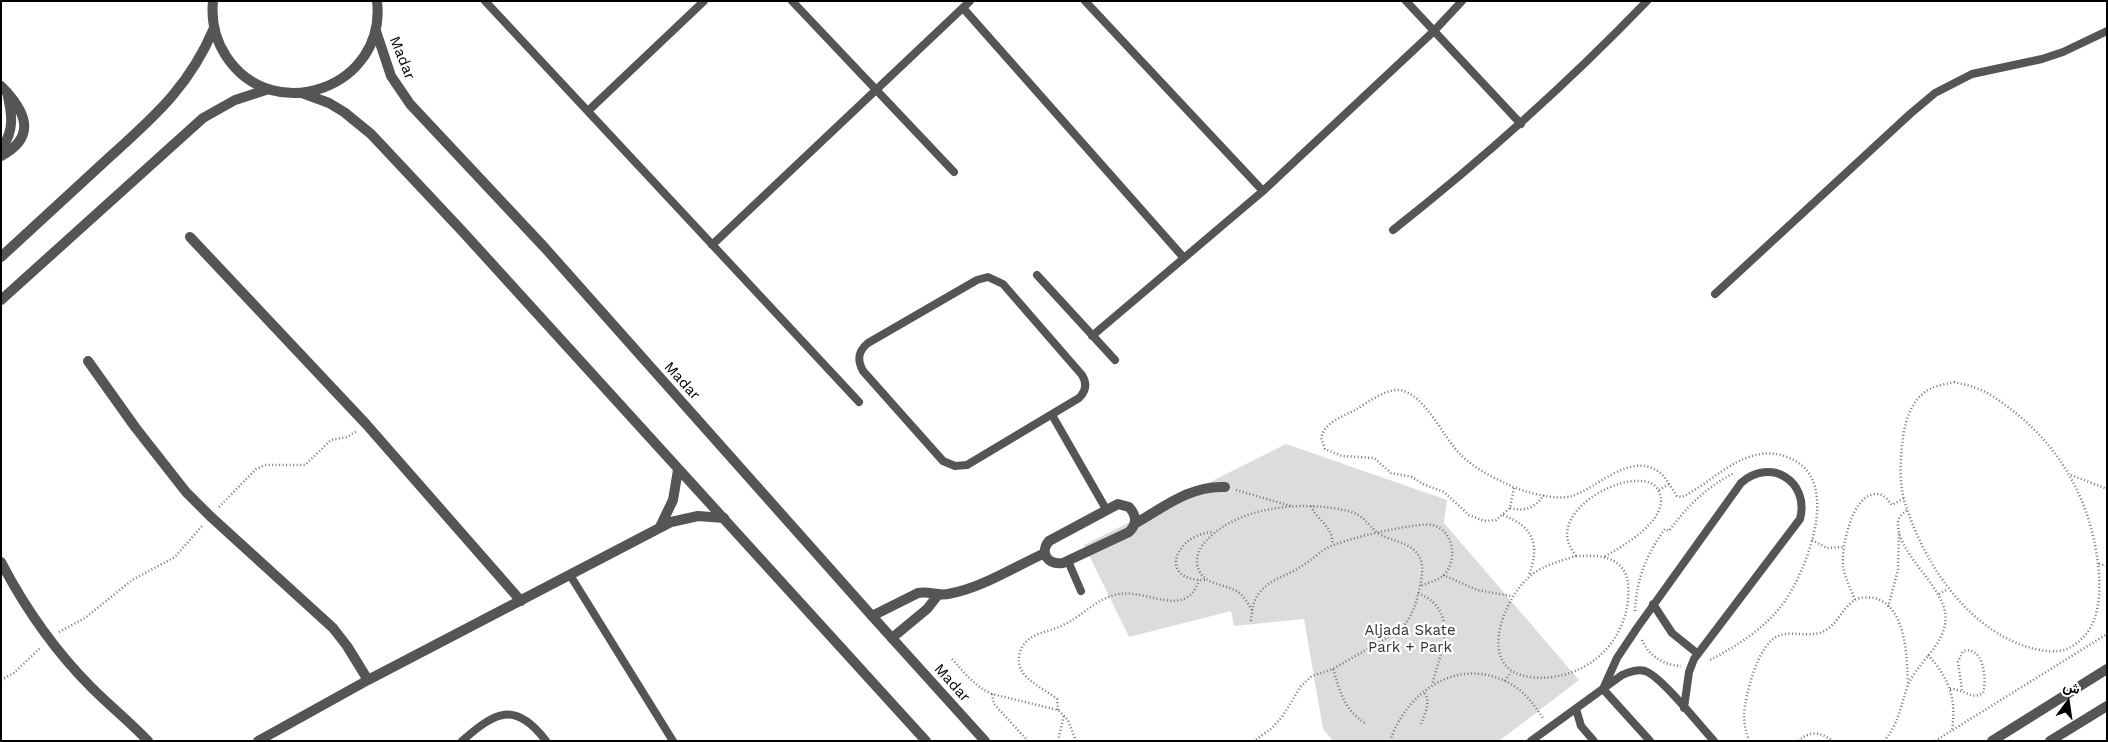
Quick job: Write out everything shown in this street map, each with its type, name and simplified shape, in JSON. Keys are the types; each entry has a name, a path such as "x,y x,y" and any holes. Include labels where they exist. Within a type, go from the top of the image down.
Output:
{"street":[{"path":"213,1 214,28 223,51 233,65 247,78 269,89 291,93 302,93 327,87 349,74 366,54 376,31 377,1"},
{"path":"1,257 161,110 186,80 214,28"},
{"name":"Madar","path":"376,31 391,76 410,104 545,248 985,741"},
{"path":"1,149 8,139 12,123 4,89"},
{"path":"1,156 18,143 23,129 20,107 4,89"},
{"path":"1,300 203,118 234,100 269,89"},
{"path":"302,93 329,103 344,112 371,134 463,232 926,741"},
{"path":"190,237 366,424 521,601"},
{"path":"88,361 135,427 186,492 333,628 347,646 368,680"},
{"path":"659,528 673,500 678,470"},
{"path":"1136,523 1133,512 1124,504 1118,504 1049,541 1046,544 1046,558 1054,563 1063,563 1129,532 1136,523 1191,492 1202,488 1225,487"},
{"path":"258,741 368,680 671,522 691,517 711,516 724,518"},
{"path":"872,616 918,593 925,592 938,595 973,587 1045,553"},
{"path":"1,562 27,607 48,638 91,687 148,741"},
{"path":"892,638 927,609 938,595"},
{"path":"1992,741 2107,668"},
{"path":"2050,741 2107,706"}],"lane":[{"path":"484,1 859,402"},
{"path":"588,111 704,1"},
{"path":"792,1 954,172"},
{"path":"712,245 970,1"},
{"path":"1085,1 1263,191"},
{"path":"1406,1 1521,124"},
{"path":"1092,336 1263,191 1434,31 1462,1"},
{"path":"1393,230 1521,124 1647,1"},
{"path":"963,8 1184,258"},
{"path":"1715,294 1935,93 1972,74 2019,65 2064,52 2107,30"},
{"path":"1037,275 1114,360"},
{"path":"994,278 1003,284 1085,379 1083,394 1052,415 967,465 955,466 943,461 863,371 860,365 860,353 868,343 977,280 994,278"},
{"path":"1052,415 1106,509"},
{"path":"1603,689 1617,658 1653,604 1747,478 1768,472 1783,476 1795,485 1798,491 1802,512 1797,525 1691,665 1684,708"},
{"path":"1068,561 1081,591"},
{"path":"570,575 673,741"},
{"path":"1653,604 1672,633 1698,654"},
{"path":"1531,741 1629,672 1645,671 1658,679 1714,741"},
{"path":"1603,689 1650,741"},
{"path":"1576,709 1578,721 1594,741"},
{"path":"462,741 488,719 506,715 523,718 531,723 546,741"}],"path":[{"path":"1954,382 1976,388 2005,404 2030,425 2046,442 2070,475 2083,500 2092,526 2098,564 2098,608 2089,632 2070,648 2043,652 2020,645 1978,620 1949,588 1930,559 1907,510 1901,490 1904,426 1913,404 1931,388 1954,382"},
{"path":"1514,488 1510,508 1503,516 1491,521 1476,519 1444,492 1423,484 1412,477 1392,473 1374,458 1334,453 1325,448 1321,442 1322,432 1328,425 1381,395 1400,390 1421,402 1452,446 1462,457 1480,470 1514,488 1559,498 1572,496 1600,480 1629,467 1640,467 1658,472 1677,496 1682,497 1744,459 1768,454 1788,457 1800,464 1809,473 1815,486 1816,514 1806,562 1795,585 1768,621 1729,650 1708,661 1675,666 1659,660 1647,649 1637,628 1635,614 1637,587 1646,561 1665,529 1669,531 1695,499 1720,480 1738,471"},
{"path":"1,680 14,674 48,638 85,618 132,580 175,557 210,516 256,469 265,465 298,466 305,464 331,440 346,437 366,424"},
{"path":"2070,475 2107,489"},
{"path":"1576,556 1569,546 1568,527 1572,518 1591,498 1606,489 1627,481 1647,481 1659,490 1661,498 1659,507 1650,523 1635,538 1604,557"},
{"path":"1659,490 1669,484"},
{"path":"1225,487 1293,506"},
{"path":"1855,600 1843,566 1844,547 1850,521 1863,501 1877,493 1892,505 1904,498"},
{"path":"1510,508 1520,511 1530,509 1538,504 1544,495"},
{"path":"1206,580 1198,568 1198,554 1201,547 1214,532 1242,516 1293,506 1311,506 1355,513 1369,522 1378,533 1409,546 1420,557 1423,570 1414,611 1400,630 1333,669 1319,672 1306,681 1282,717 1272,728 1254,741"},
{"path":"1311,506 1313,512 1331,531 1332,545"},
{"path":"1884,741 1892,732 1900,715 1908,685 1942,635 1946,622 1945,611 1939,594 1918,567 1904,542 1898,521 1907,510"},
{"path":"1503,516 1516,520 1526,528 1533,539 1536,552 1529,576"},
{"path":"1251,621 1256,598 1265,587 1302,566 1332,545 1378,533 1421,525 1432,525 1439,528 1446,535 1452,552 1452,561 1444,575 1420,586"},
{"path":"1888,607 1898,570 1900,529"},
{"path":"1214,532 1198,535 1190,540 1177,554 1176,564 1181,574 1199,580 1206,580 1239,593 1252,610"},
{"path":"1812,540 1827,548 1844,547"},
{"path":"1576,556 1604,557 1618,563 1626,573 1629,592 1627,611 1620,630 1610,646 1596,660 1580,670 1561,676 1542,678 1522,676 1511,671 1504,663 1499,648 1498,636 1506,606 1529,576 1559,561 1576,556"},
{"path":"2098,564 2107,566"},
{"path":"1444,575 1477,590 1512,596"},
{"path":"1058,710 1057,699 1026,678 1019,666 1020,651 1028,640 1063,625 1095,603 1112,595 1141,594 1176,602 1193,592 1199,580"},
{"path":"1939,594 1949,588"},
{"path":"1418,593 1436,604 1445,621 1444,639 1432,685"},
{"path":"1749,741 1745,731 1744,714 1747,696 1754,674 1769,643 1775,637 1784,634 1826,631 1855,600 1864,597 1876,599 1888,607 1899,622 1904,637 1908,685"},
{"path":"1935,741 2107,634"},
{"path":"1950,689 1962,690 1968,695 1979,696 1983,693 1985,682 1980,660 1974,652 1968,650 1963,651 1958,662 1962,690"},
{"path":"1928,655 1939,667 1950,689 1954,714 1952,730"},
{"path":"952,659 974,684 992,694 1058,710 1064,714 1076,741"},
{"path":"1333,669 1344,702 1353,714 1365,723"},
{"path":"1504,681 1511,671"},
{"path":"1390,741 1401,717 1423,691 1453,676 1465,674 1488,676 1504,681 1529,698 1550,727"},
{"path":"1421,724 1428,703 1427,696 1423,691"},
{"path":"992,694 994,704 1028,741"},
{"path":"1058,741 1064,714"},
{"path":"1798,741 1813,732 1822,734 1832,741"}],"green space":[{"name":"Aljada Skate Park + Park","path":"1286,444 1447,500 1444,523 1579,680 1499,741 1333,741 1323,729 1304,619 1234,626 1231,611 1129,637 1084,545"}]}
